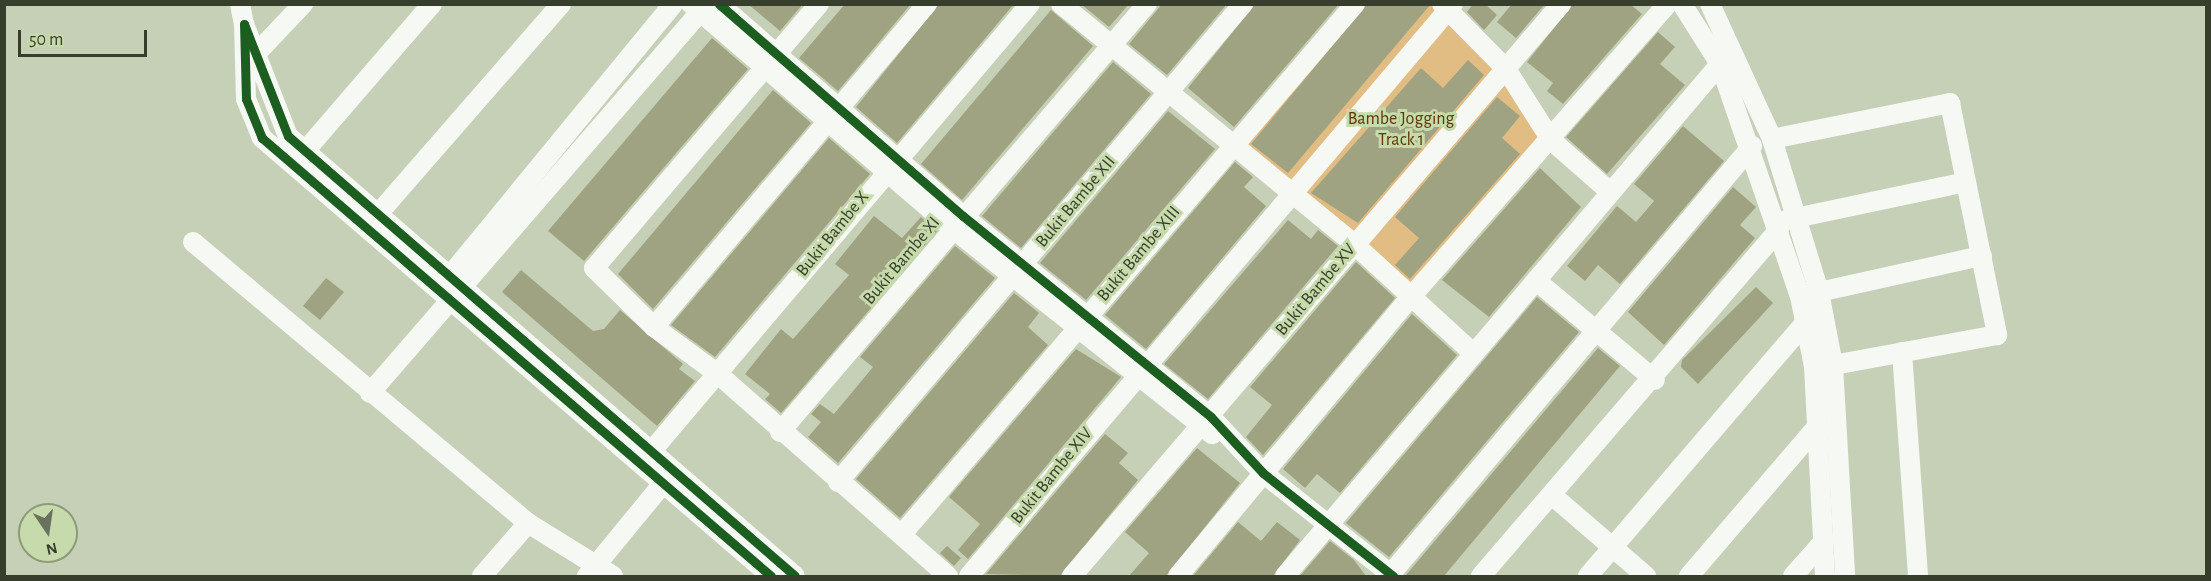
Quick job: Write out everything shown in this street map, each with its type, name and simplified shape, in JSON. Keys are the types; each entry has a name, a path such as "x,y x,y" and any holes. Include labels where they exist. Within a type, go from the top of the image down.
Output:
{"street":[{"path":"240,4 253,58 282,127 305,152 451,273 453,293"},
{"path":"303,4 253,58 246,99 262,138 365,228 453,293 646,458 795,576"},
{"path":"305,152 432,4"},
{"path":"365,228 561,4"},
{"path":"451,273 673,4"},
{"path":"719,4 770,60"},
{"path":"819,4 594,265 654,327 718,375 838,482 903,533 948,576"},
{"path":"654,327 835,116 927,4"},
{"name":"Bukit Bambe X","path":"646,458 718,375 890,164 1030,4"},
{"path":"1061,4 1170,90 1290,194 1354,244 1410,298 1472,352"},
{"name":"Bukit Bambe XI","path":"780,432 957,222 1146,4"},
{"name":"Bukit Bambe XII","path":"838,482 1243,4"},
{"name":"Bukit Bambe XIII","path":"903,533 1233,143 1355,4"},
{"name":"Bukit Bambe XV","path":"1072,576 1206,423 1354,244 1561,4"},
{"path":"1178,576 1410,298 1551,140 1666,4"},
{"path":"1682,4 1720,64 1752,146 1778,226 1805,323 1816,428 1825,576"},
{"path":"1710,4 1772,139 1819,292 1833,365 1845,576"},
{"path":"1448,6 1506,69 1551,140 1609,191"},
{"name":"Bukit Bambe XIV","path":"969,576 1140,369 1448,6"},
{"path":"370,393 453,293 700,7 770,60 957,222 1083,319 1140,369 1233,444 1263,473 1391,576 1596,327 1752,146"},
{"path":"1285,576 1472,352 1539,282 1609,191 1720,64"},
{"path":"246,99 265,87"},
{"path":"1772,139 1950,103 1997,335 1833,365"},
{"path":"262,138 282,127"},
{"path":"1481,576 1655,380 1778,226 1797,218 1966,182"},
{"path":"193,242 370,393 528,523 600,572 661,486"},
{"path":"1819,292 1982,256"},
{"path":"1539,282 1596,327 1655,380"},
{"path":"1588,576 1805,323"},
{"path":"1902,352 1918,576"},
{"path":"1689,576 1816,428"},
{"path":"646,458 661,486 771,576"},
{"path":"1553,496 1646,576"},
{"path":"482,576 528,523"},
{"path":"1793,576 1824,541"}],"green space":[{"name":"Bambe Jogging Track 1","path":"1355,4 1442,5 1551,140 1410,298 1233,143"}],"building":[{"path":"748,4 803,4 780,31"},
{"path":"845,4 911,4 838,91 799,58"},
{"path":"939,4 1014,4 897,143 856,107"},
{"path":"1081,4 1129,4 1109,27"},
{"path":"1162,4 1227,4 1167,75 1129,44"},
{"path":"1255,4 1339,4 1234,127 1188,88"},
{"path":"1367,4 1430,5 1288,173 1251,144"},
{"path":"1473,4 1485,4 1497,15 1484,30 1467,12"},
{"path":"1512,4 1545,4 1516,38 1497,22"},
{"path":"1573,4 1630,4 1642,14 1563,104 1547,91 1553,83 1527,62"},
{"path":"1051,10 1093,46 962,200 921,164"},
{"path":"1658,32 1675,47 1660,64 1685,85 1607,174 1566,137"},
{"path":"712,38 748,69 584,261 548,231"},
{"path":"1468,60 1484,75 1358,223 1311,193 1421,68 1443,88"},
{"path":"1113,62 1151,94 1021,248 982,216"},
{"path":"773,90 811,123 653,309 618,274"},
{"path":"1497,97 1520,116 1502,138 1520,154 1410,279 1395,265 1419,238 1395,217"},
{"path":"1168,111 1215,149 1086,300 1040,263"},
{"path":"1683,126 1724,161 1620,284 1598,265 1585,281 1567,266 1617,206 1636,222 1654,201 1634,184"},
{"path":"829,138 870,174 715,357 671,325"},
{"path":"1235,162 1253,177 1244,187 1266,206 1146,349 1105,315"},
{"path":"1540,168 1581,207 1489,317 1442,280"},
{"path":"1733,187 1756,207 1740,225 1755,238 1664,345 1628,312"},
{"path":"874,216 902,238 921,217 937,231 781,413 765,399 770,394 745,374 781,329 793,339 849,275 835,264"},
{"path":"1288,220 1311,239 1318,230 1338,246 1208,399 1164,364"},
{"path":"955,246 995,278 838,463 808,437 821,422 811,414 820,404 834,414 873,367 860,357"},
{"path":"1356,262 1395,298 1263,455 1246,437 1272,405 1250,387"},
{"path":"521,270 593,331 604,329 620,310 683,364 679,369 695,381 657,426 502,292"},
{"path":"326,278 344,292 320,320 303,306"},
{"path":"1756,287 1773,303 1698,384 1681,367 1682,360"},
{"path":"1014,293 1039,313 1028,327 1048,345 900,518 856,479"},
{"path":"1537,297 1579,332 1389,557 1346,523"},
{"path":"1412,314 1457,355 1340,493 1317,474 1305,488 1283,469"},
{"path":"1598,348 1620,366 1444,576 1406,575"},
{"path":"1076,349 1121,377 968,559 958,550 980,524 949,497"},
{"path":"1105,434 1128,453 1119,463 1138,480 1060,576 986,574"},
{"path":"1197,448 1240,483 1166,576 1129,576 1149,553 1125,532"},
{"path":"1238,522 1261,541 1277,522 1300,540 1273,576 1193,576"},
{"path":"1330,541 1354,560 1366,576 1300,576"},
{"path":"947,546 961,558 954,566 940,553"}],"cycle path":[{"path":"719,4 963,216 1211,417 1263,473 1393,576"},
{"path":"771,576 262,138 246,99 244,24 288,136 795,576"}]}
